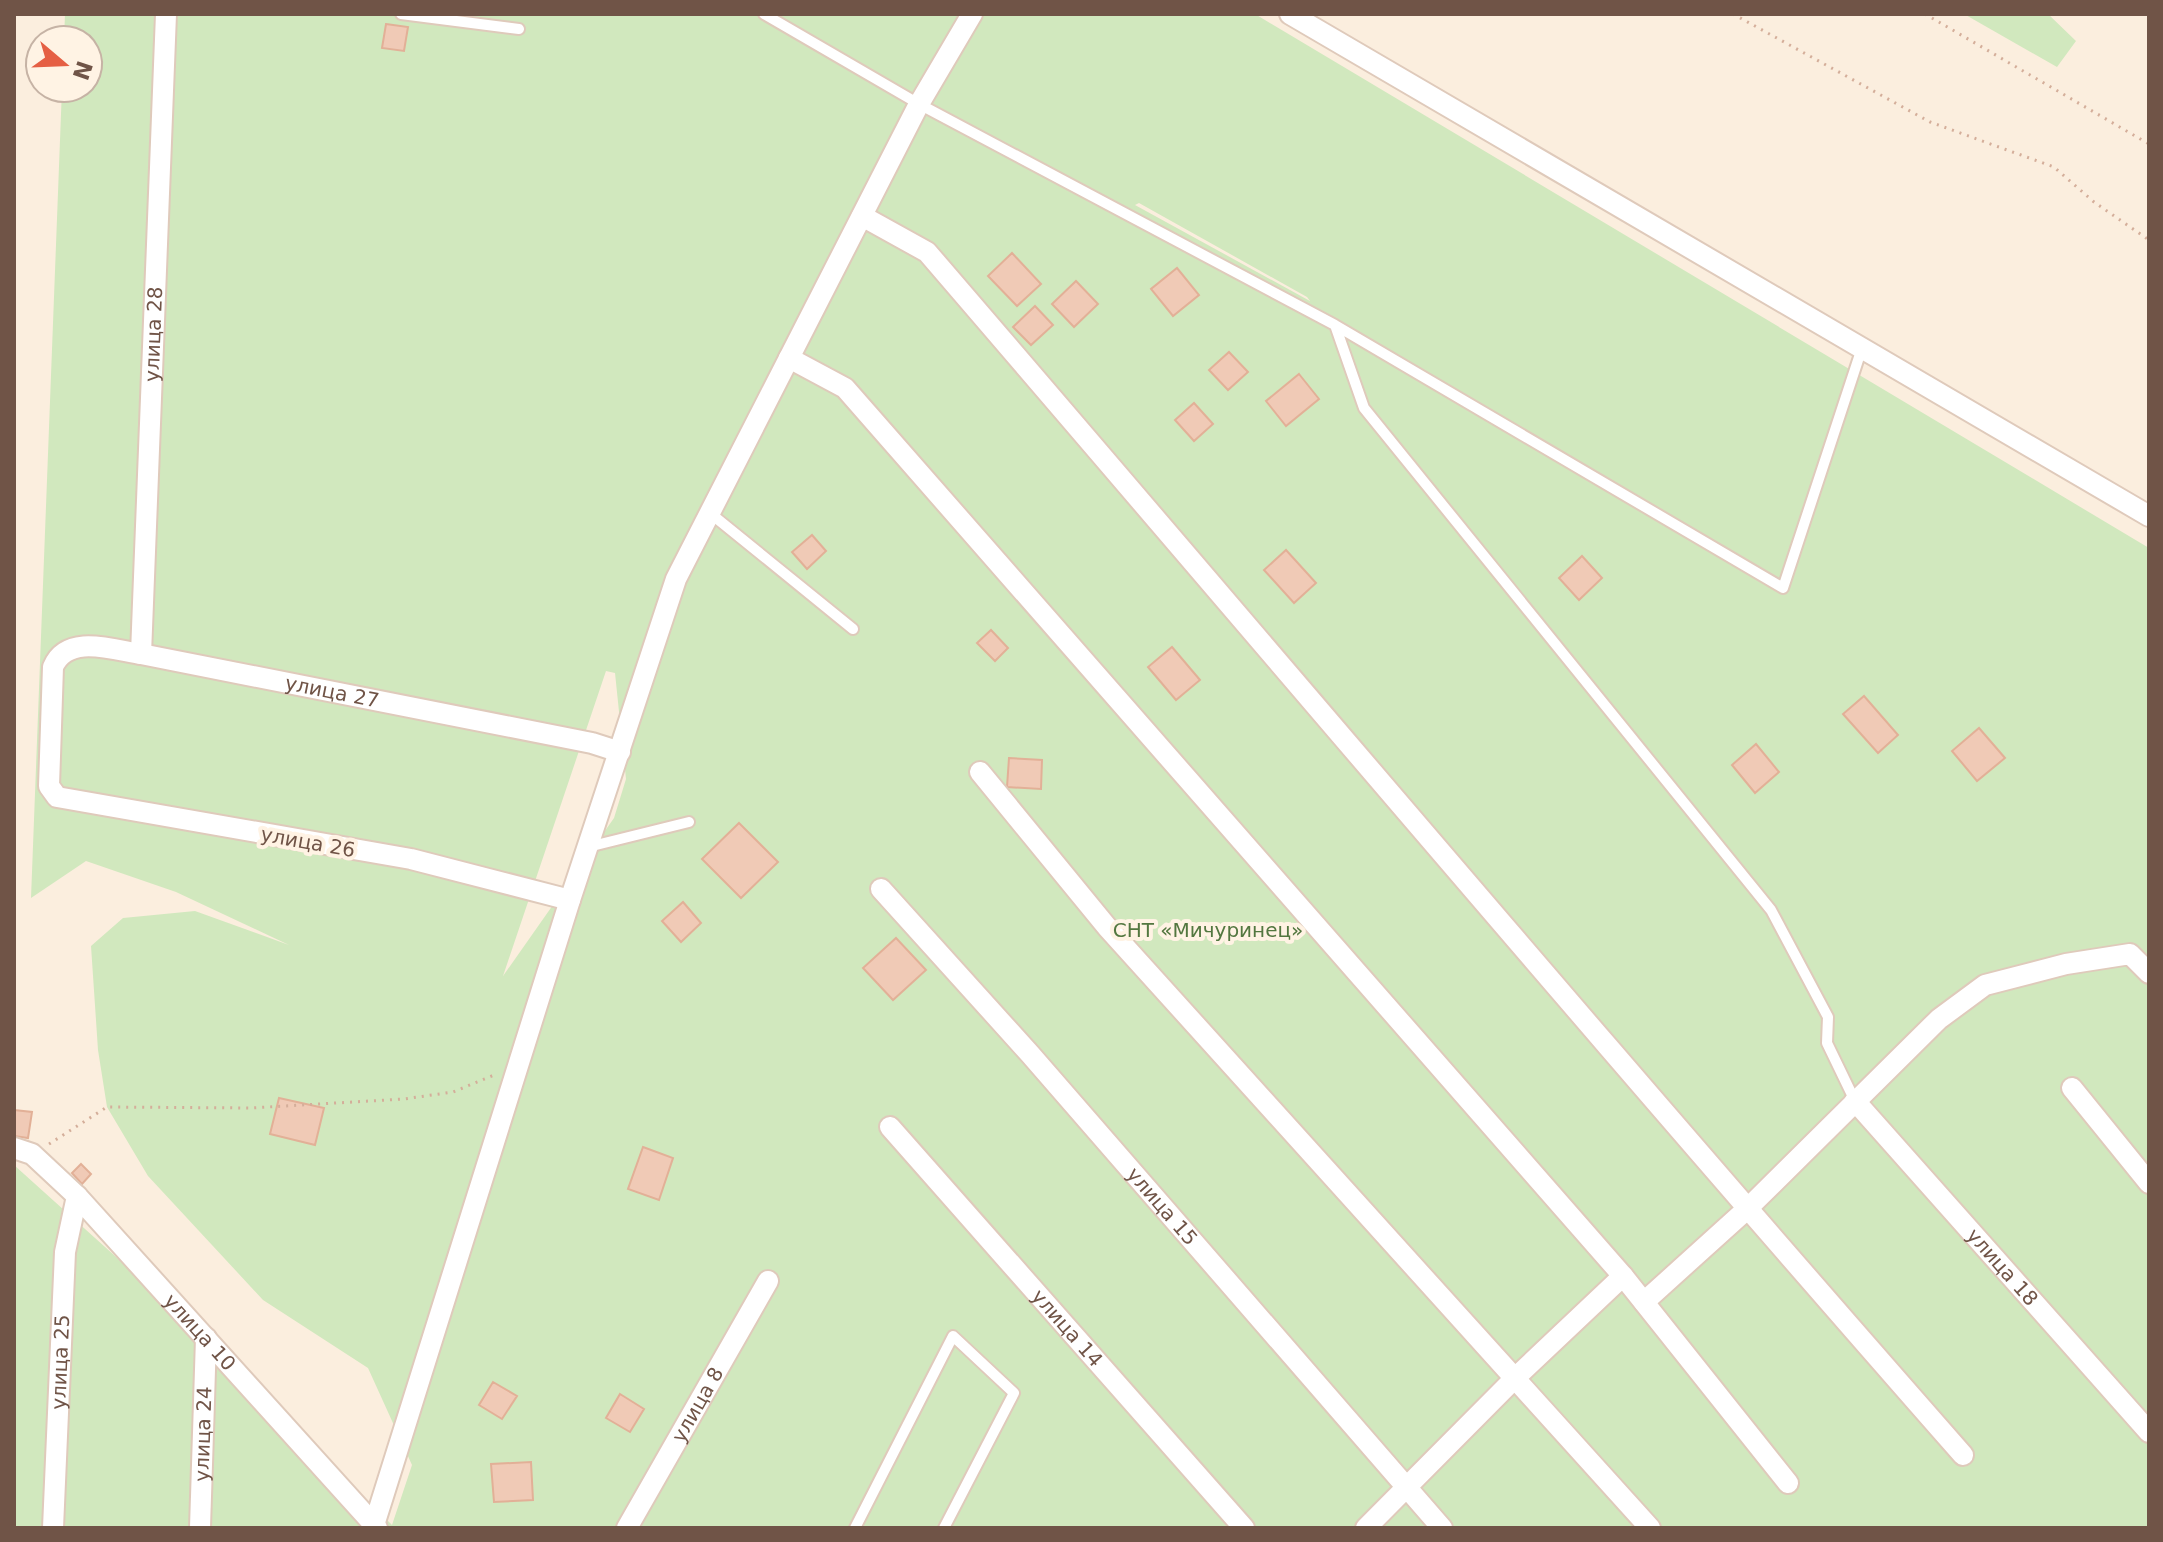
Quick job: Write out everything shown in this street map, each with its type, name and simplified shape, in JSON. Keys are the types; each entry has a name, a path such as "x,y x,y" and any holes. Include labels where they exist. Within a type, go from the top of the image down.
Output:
{"street":[{"name":"улица 28","path":"141,654 166,14"},
{"path":"376,1526 570,900 676,579 919,104 972,14"},
{"path":"1290,14 2149,516"},
{"path":"862,216 927,252 1747,1209 1963,1455"},
{"path":"789,358 845,388 1623,1276 1788,1483"},
{"name":"улица 27","path":"49,786 53,667 56,658 73,647 141,654 592,743 620,752"},
{"path":"980,772 1107,927 1650,1528"},
{"name":"улица 26","path":"49,786 52,793 66,800 411,859 570,900"},
{"name":"улица 15","path":"881,889 1041,1066 1442,1528"},
{"path":"1644,1302 1747,1209 1939,1019 1985,985 2066,964 2130,954 2149,973"},
{"path":"2072,1088 2149,1183"},
{"name":"улица 18","path":"1855,1101 2149,1432"},
{"name":"улица 14","path":"890,1127 1244,1528"},
{"name":"улица 10","path":"23,1151 77,1196 376,1526"},
{"name":"улица 25","path":"53,1528 65,1252 77,1196"},
{"path":"1366,1528 1514,1379 1623,1276"},
{"name":"улица 8","path":"627,1528 768,1281"},
{"name":"улица 24","path":"200,1528 206,1338"}],"lane":[{"path":"401,14 519,29"},
{"path":"764,14 919,104 1335,325 1783,588 1862,348"},
{"path":"1335,325 1364,408 1771,910 1828,1017 1827,1043 1855,1101"},
{"path":"710,513 853,629"},
{"path":"588,847 689,822"},
{"path":"855,1528 953,1336 1014,1393 944,1528"}],"path":[{"path":"1733,14 1930,122 2054,167 2094,202 2149,240"},
{"path":"1925,14 2149,144"},
{"path":"23,1151 107,1107 251,1108 404,1099 473,1086 519,1063"}],"green space":[{"name":"СНТ «Мичуринец»","path":"65,14 1255,14 2149,548 2149,1528 14,1528 14,1165 206,1338 392,1525 412,1465 368,1368 263,1300 148,1176 107,1107 98,1050 91,946 123,918 195,911 289,945 176,892 86,861 31,898 61,104 104,104 104,24 65,24","holes":["1139,203 1310,301 1135,205","606,671 615,673 626,779 614,818 503,976"]},
{"path":"1964,14 2048,14 2076,41 2057,67"}],"building":[{"path":"386,24 408,27 404,51 382,48"},
{"path":"1012,253 1041,284 1017,306 988,276"},
{"path":"1177,268 1199,295 1173,316 1151,289"},
{"path":"1076,281 1098,304 1074,327 1052,304"},
{"path":"1035,306 1053,325 1031,345 1013,327"},
{"path":"1229,352 1248,372 1228,390 1209,370"},
{"path":"1299,374 1319,399 1286,426 1266,401"},
{"path":"1194,403 1213,424 1194,441 1175,420"},
{"path":"812,535 826,551 807,569 792,552"},
{"path":"1286,550 1316,583 1294,603 1264,570"},
{"path":"1582,556 1602,578 1579,600 1559,578"},
{"path":"991,630 1008,648 995,661 977,643"},
{"path":"1172,647 1200,680 1176,700 1148,667"},
{"path":"1864,696 1898,735 1878,753 1843,714"},
{"path":"1979,728 2005,758 1977,781 1952,751"},
{"path":"1756,744 1779,772 1755,793 1732,765"},
{"path":"1009,758 1042,760 1041,789 1007,787"},
{"path":"739,823 778,862 741,898 702,859"},
{"path":"683,902 701,923 681,942 662,921"},
{"path":"896,938 926,970 893,1000 863,968"},
{"path":"279,1098 324,1108 315,1145 270,1134"},
{"path":"14,1110 32,1112 28,1138 14,1136"},
{"path":"643,1147 673,1158 659,1200 628,1189"},
{"path":"81,1164 91,1174 82,1184 72,1173"},
{"path":"493,1382 517,1396 502,1419 479,1405"},
{"path":"620,1394 644,1409 630,1432 606,1418"},
{"path":"531,1462 533,1500 494,1502 491,1464"}]}
